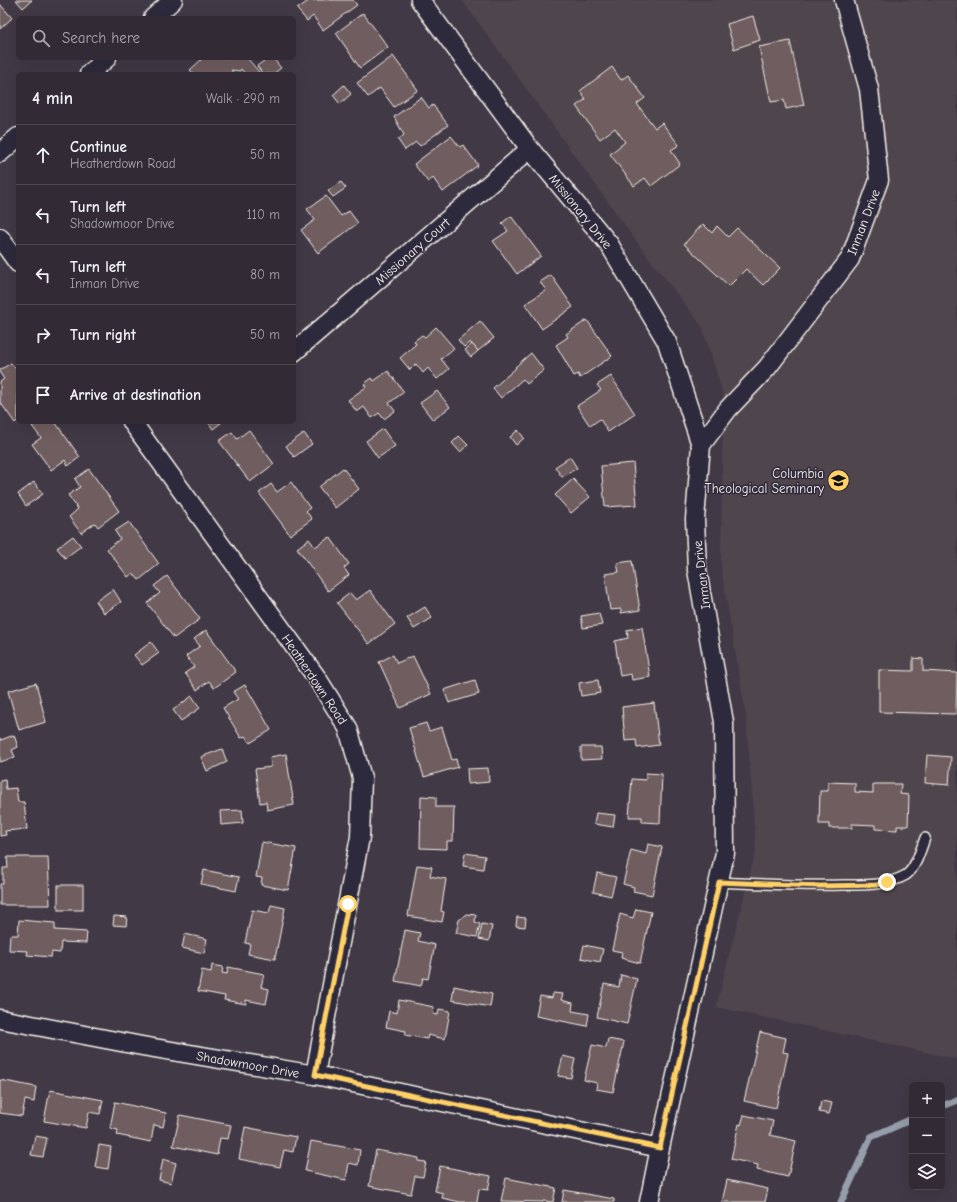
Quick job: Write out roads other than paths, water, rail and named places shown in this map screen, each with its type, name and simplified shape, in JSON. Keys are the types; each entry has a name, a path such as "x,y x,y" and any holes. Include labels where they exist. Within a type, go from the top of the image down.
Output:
{"street":[{"path":"155,16 173,0"},
{"name":"Missionary Drive","path":"420,0 530,149 609,244 667,342 701,445"},
{"name":"Inman Drive","path":"649,1202 725,853 724,722 698,570 695,519 701,445 728,409 767,368 850,259 880,180 869,89 844,0"},
{"path":"91,72 105,60"},
{"path":"0,153 16,139"},
{"name":"Missionary Court","path":"296,350 530,149"},
{"path":"0,238 16,260"},
{"name":"Heatherdown Road","path":"133,424 317,678 348,728 362,778 360,837 315,1075"},
{"name":"Shadowmoor Drive","path":"0,1019 142,1046 315,1075 660,1148"}],"lane":[{"path":"719,882 820,886 876,885 907,874 918,857 925,838"}],"waterway":[{"path":"945,1105 957,1100"},
{"path":"841,1202 871,1137 909,1120"}],"place":[{"name":"Columbia Theological Seminary","path":"839,480"}]}
